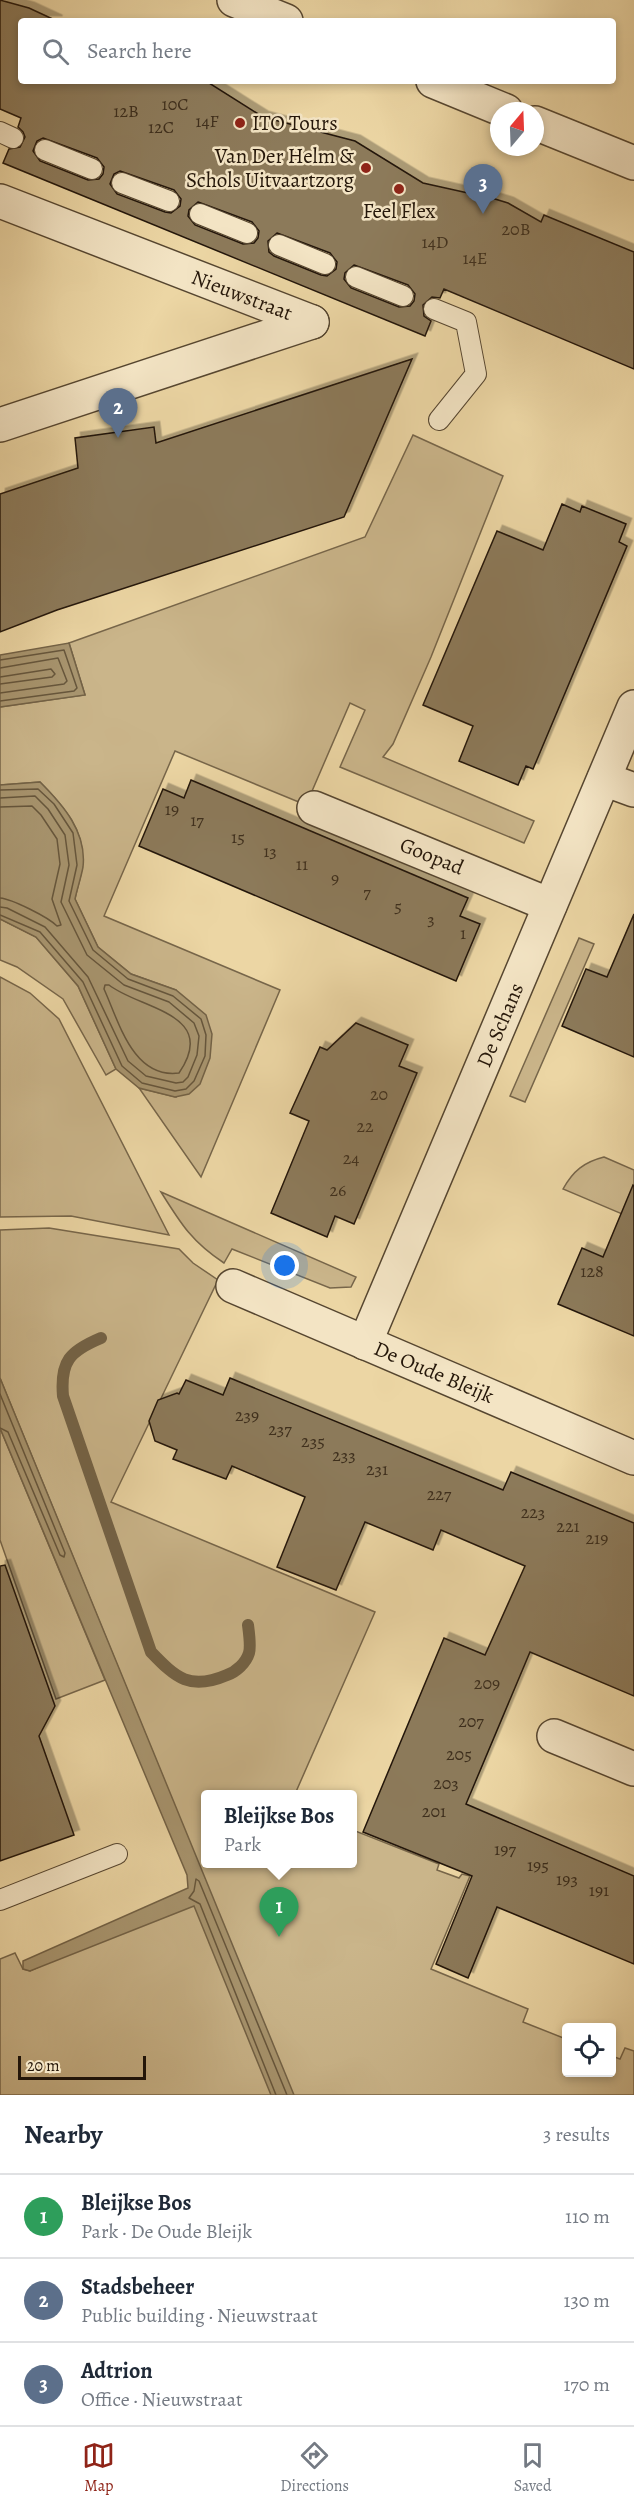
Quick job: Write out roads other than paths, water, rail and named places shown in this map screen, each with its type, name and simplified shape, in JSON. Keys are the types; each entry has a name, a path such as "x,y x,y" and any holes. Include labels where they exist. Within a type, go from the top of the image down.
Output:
{"street":[{"path":"234,0 279,18"},
{"path":"440,84 490,104"},
{"path":"544,127 634,163"},
{"name":"Nieuwstraat","path":"0,201 312,322 0,425"},
{"name":"De Schans","path":"365,1343 634,707"},
{"path":"604,779 634,790"},
{"name":"Goopad","path":"314,808 550,905"},
{"name":"De Oude Bleijk","path":"233,1286 634,1458"},
{"path":"554,1736 634,1769"}],"lane":[{"path":"45,150 92,169"},
{"path":"122,183 169,201"},
{"path":"200,214 247,233"},
{"path":"279,245 325,264"},
{"path":"356,277 403,296"},
{"path":"435,309 466,322 477,374 439,420"},
{"path":"0,1900 117,1854"}],"water":[{"path":"69,643 85,695 0,707 0,655"},
{"path":"40,782 72,820 81,842 83,867 75,899 98,947 131,974 176,990 206,1015 212,1034 210,1058 200,1084 189,1094 175,1097 139,1088 116,1069 78,986 36,937 0,919 0,785"},
{"path":"0,1378 294,2095 271,2095 194,1906 30,1971 23,1969 23,1961 188,1888 187,1875 0,1428"}],"waterway":[{"path":"101,1338 82,1348 69,1359 63,1374 63,1396 151,1652 176,1675 193,1682 214,1680 234,1672 246,1660 250,1647 248,1625"}],"place":[{"name":"ITO Tours","path":"240,123"},
{"name":"Van Der Helm & Schols Uitvaartzorg","path":"366,168"},
{"name":"Feel Flex","path":"399,189"},
{"name":"Adtrion","path":"483,214"},
{"name":"Stadsbeheer","path":"118,438"},
{"name":"Bleijkse Bos","path":"279,1937"}]}
